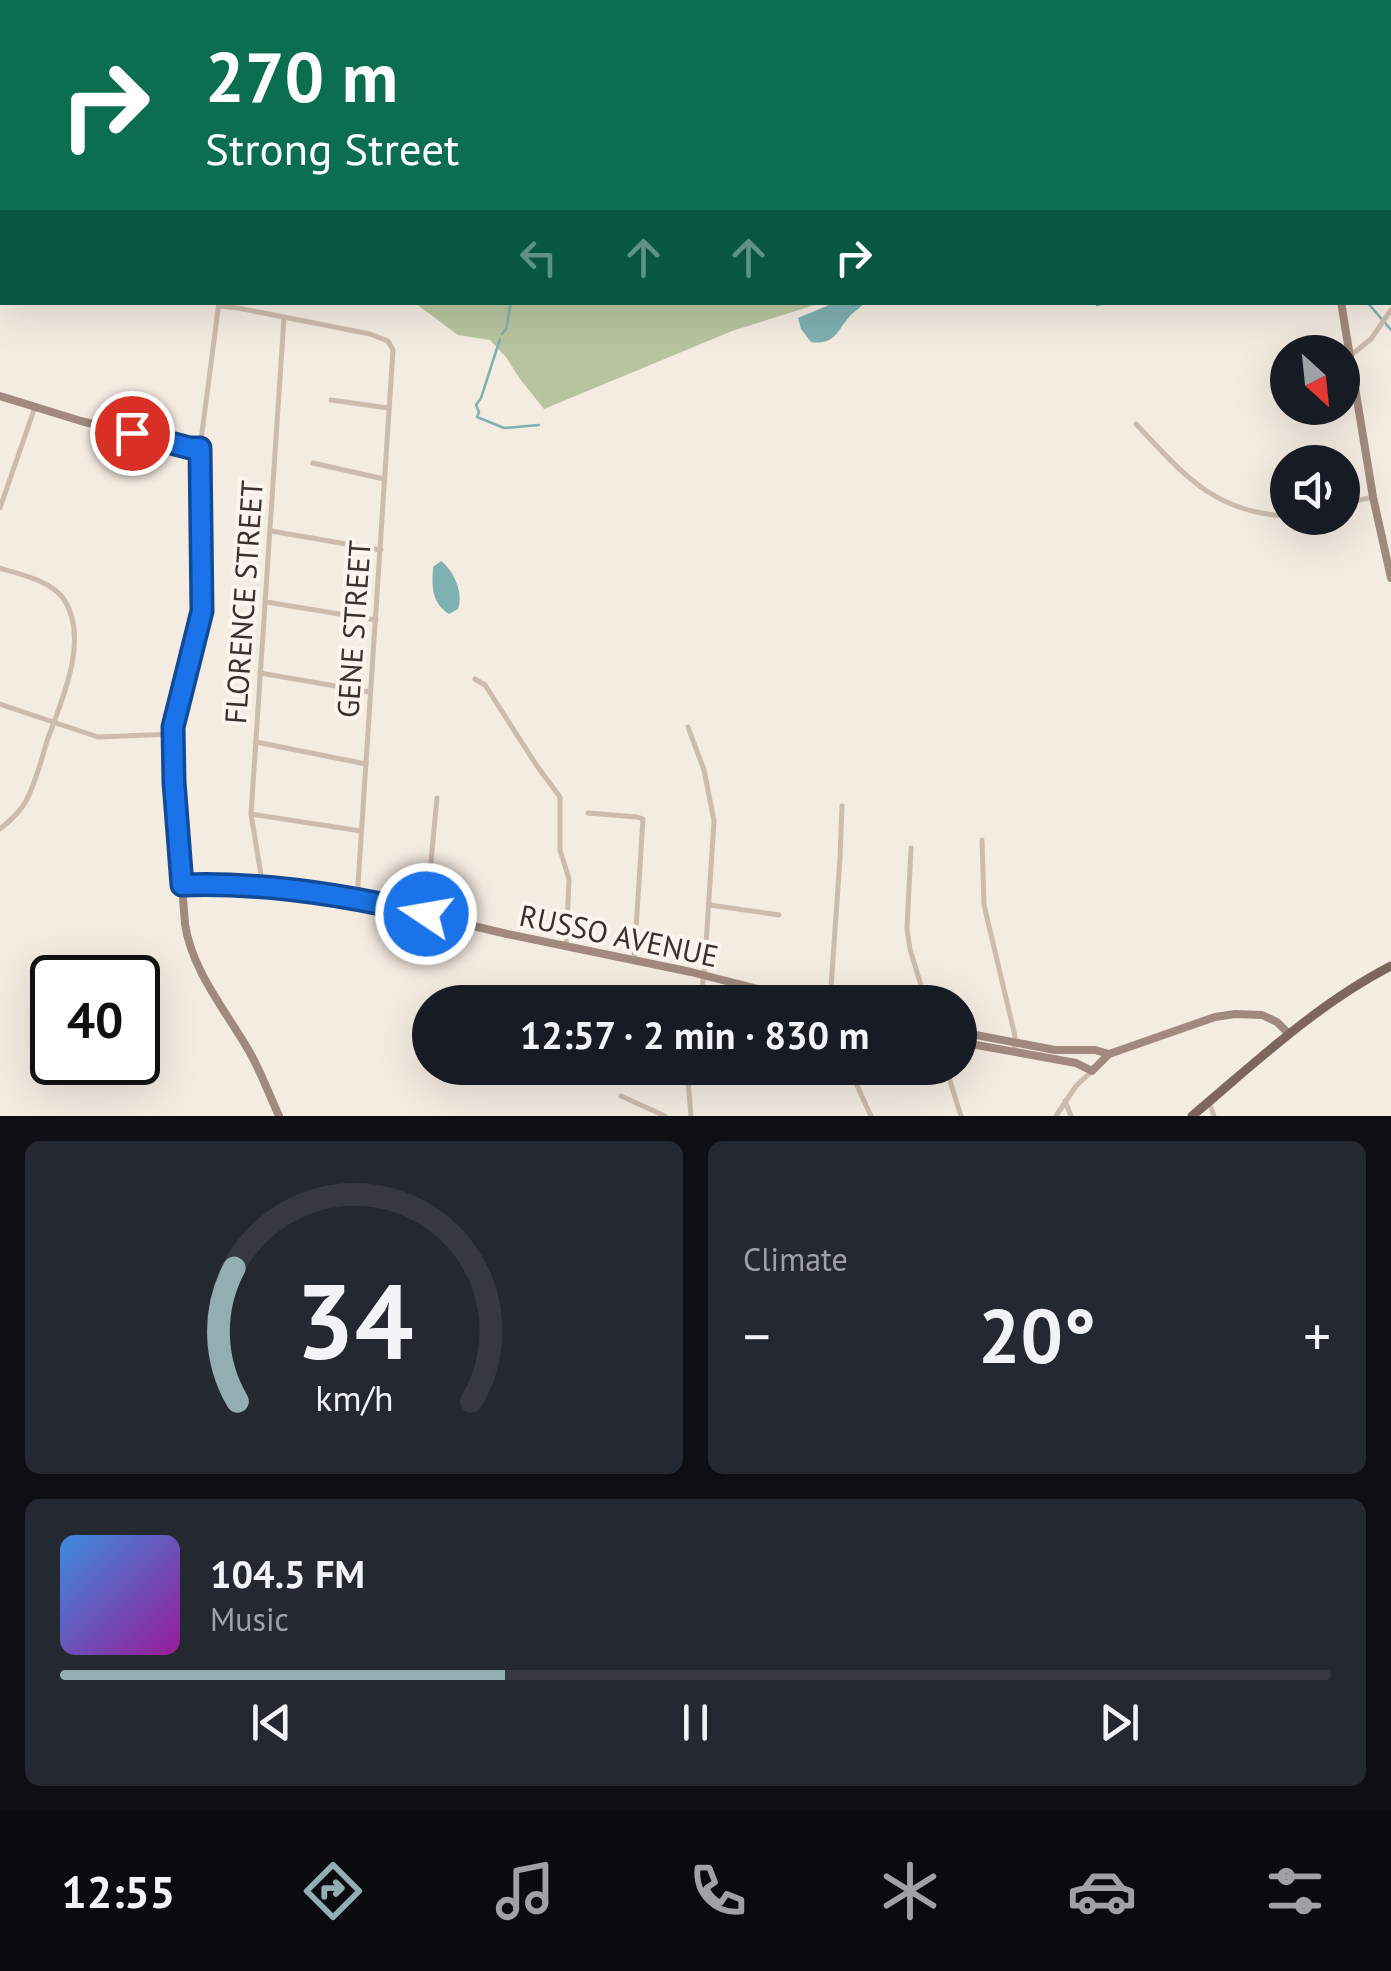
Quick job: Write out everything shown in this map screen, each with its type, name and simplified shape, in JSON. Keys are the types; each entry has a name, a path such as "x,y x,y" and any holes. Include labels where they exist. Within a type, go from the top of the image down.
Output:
{"main road":[{"path":"1192,1116 1289,1034 1391,966"}],"street":[{"path":"219,305 200,448 202,611 173,734 184,924 204,976 248,1049 280,1116"},
{"path":"225,305 284,318"},
{"path":"1342,305 1347,335"},
{"path":"1360,349 1389,314"},
{"name":"GENE STREET","path":"284,318 382,338 392,346 394,361 357,900"},
{"name":"FLORENCE STREET","path":"263,887 252,814 284,318"},
{"path":"0,396 81,421 200,448"},
{"path":"331,400 389,408"},
{"path":"0,508 35,408"},
{"path":"1360,417 1391,578"},
{"path":"1136,424 1202,490 1240,509 1270,515"},
{"path":"313,464 384,479"},
{"path":"1360,500 1373,497"},
{"path":"272,531 381,550"},
{"path":"0,568 47,584 59,594 68,608 73,630 72,668 28,798 0,829"},
{"path":"266,602 376,620"},
{"path":"260,673 370,692"},
{"path":"476,679 485,686 560,797 560,850 569,878 566,946"},
{"path":"0,704 98,736 173,734"},
{"path":"688,727 704,770 714,821 702,985"},
{"path":"256,742 366,764"},
{"path":"426,914 437,798"},
{"path":"831,985 842,806"},
{"path":"588,812 643,820 634,960"},
{"path":"252,814 361,831"},
{"path":"982,840 984,906 1014,1048"},
{"path":"910,848 908,929 921,985"},
{"name":"RUSSO AVENUE","path":"182,885 263,887 357,900 743,985"},
{"path":"710,905 779,915"},
{"path":"1056,1116 1076,1086 1109,1054 1198,1022 1248,1013 1268,1017 1289,1034"},
{"path":"977,1037 1076,1062 1092,1072"},
{"path":"977,1044 1109,1054"},
{"path":"688,1085 691,1116"},
{"path":"857,1085 871,1116"},
{"path":"951,1085 961,1116"},
{"path":"620,1096 665,1116"},
{"path":"1065,1101 1072,1116"},
{"path":"1209,1102 1214,1116"}],"green space":[{"path":"418,305 815,305 732,331 544,409 490,340 458,335"}],"water":[{"path":"829,305 863,305 836,335 819,343 811,342 798,318"},
{"path":"441,561 459,589 458,609 449,614 436,599 433,587 433,567"}],"waterway":[{"path":"502,334 510,305"},
{"path":"1370,305 1391,330"},
{"path":"500,339 476,405 477,417 504,428 539,425"}],"route":[{"path":"132,433 200,448 202,611 173,727 182,885 283,889 426,914"}]}
